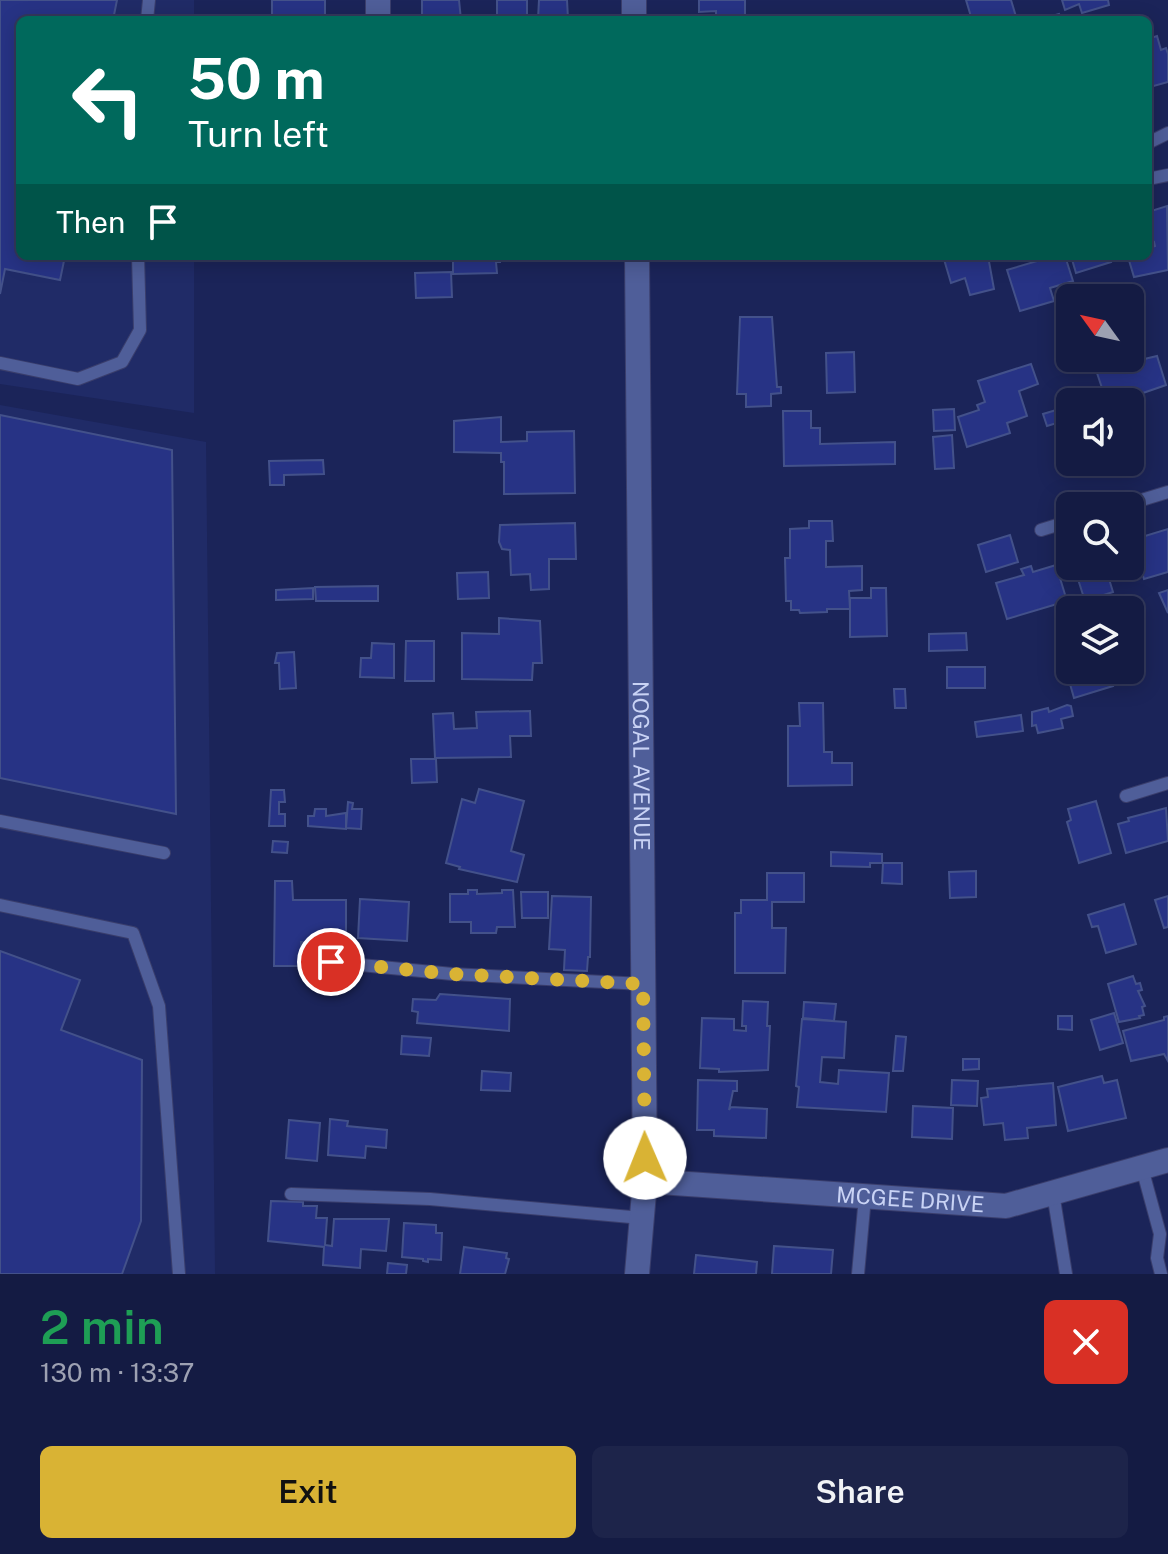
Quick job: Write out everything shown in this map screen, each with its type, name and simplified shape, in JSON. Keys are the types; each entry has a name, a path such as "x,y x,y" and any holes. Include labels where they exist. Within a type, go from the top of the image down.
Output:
{"street":[{"name":"NOGAL AVENUE","path":"637,260 645,1181 637,1274"},
{"name":"MCGEE DRIVE","path":"645,1181 1006,1206 1168,1160"}],"lane":[{"path":"0,363 78,379 122,362 140,330 138,260"},
{"path":"1144,499 1168,492"},
{"path":"1041,530 1056,525"},
{"path":"1126,796 1168,783"},
{"path":"0,821 164,853"},
{"path":"0,905 133,933 159,1006 179,1274"},
{"path":"331,962 452,974 643,984"},
{"path":"1142,1168 1160,1234 1157,1258 1161,1274"},
{"path":"1053,1193 1066,1274"},
{"path":"291,1194 430,1199 642,1218"},
{"path":"858,1274 865,1197"}],"shaded area":[{"path":"0,0 194,0 194,16 16,16 16,260 194,260 194,413 0,384"},
{"path":"0,405 206,442 215,1274 0,1274"}],"building":[{"path":"0,0 117,0 114,16 16,16 16,260 64,260 60,280 5,269 0,294"},
{"path":"272,0 325,0 325,16 272,16"},
{"path":"422,0 459,0 461,16 422,16"},
{"path":"497,0 527,0 527,16 497,16"},
{"path":"539,0 567,0 568,16 538,16"},
{"path":"699,0 745,0 745,16 716,16 716,11 699,12"},
{"path":"966,0 1011,0 1016,16 971,16"},
{"path":"1062,0 1108,0 1109,5 1082,13 1079,4 1065,10"},
{"path":"1157,36 1161,50 1166,48 1168,82 1152,86 1152,38"},
{"path":"1167,206 1168,270 1134,277 1129,260 1152,260 1152,247 1155,246 1152,242 1152,211"},
{"path":"453,260 500,262 496,262 497,273 453,274"},
{"path":"944,260 989,260 994,289 970,295 965,278 951,283"},
{"path":"1041,260 1066,260 1073,281 1050,288 1054,301 1020,311 1007,270"},
{"path":"1072,260 1110,260 1111,262 1076,273"},
{"path":"451,272 452,297 416,298 415,273"},
{"path":"740,317 772,317 777,387 781,387 781,393 771,394 771,406 746,407 746,394 737,394"},
{"path":"854,352 855,392 827,393 826,353"},
{"path":"1157,356 1166,385 1144,393 1144,388 1102,388 1097,372 1144,372 1144,359"},
{"path":"1031,364 1038,384 1019,391 1027,416 1007,423 1010,433 967,447 958,417 979,410 977,405 985,402 978,381"},
{"path":"954,409 955,430 934,431 933,410"},
{"path":"1056,410 1056,423 1047,426 1043,414"},
{"path":"783,411 811,411 811,428 820,428 820,444 895,442 895,464 784,466"},
{"path":"0,415 172,450 176,814 0,778"},
{"path":"501,417 501,442 527,441 527,432 574,431 575,493 504,494 501,453 454,452 454,421"},
{"path":"952,435 954,468 935,469 933,437"},
{"path":"323,460 324,474 284,475 284,485 270,485 269,461"},
{"path":"809,521 832,521 833,541 826,541 826,567 862,566 862,590 849,591 850,609 800,613 799,610 791,610 791,601 786,601 785,558 790,558 790,529 809,528"},
{"path":"575,523 576,559 549,559 549,589 531,590 530,574 511,575 510,550 502,549 499,542 500,525"},
{"path":"1168,529 1168,572 1144,579 1144,536"},
{"path":"1010,535 1018,562 986,572 978,545"},
{"path":"1056,565 1056,580 1061,580 1065,596 1056,596 1056,604 1007,619 996,583 1024,575 1021,569 1031,566 1033,572"},
{"path":"488,572 489,598 458,599 457,573"},
{"path":"1078,580 1109,580 1113,592 1083,596"},
{"path":"378,586 378,601 316,601 315,587"},
{"path":"313,588 313,599 276,600 276,590"},
{"path":"871,588 886,588 887,636 850,637 850,598 871,598"},
{"path":"1168,590 1168,613 1159,593"},
{"path":"499,618 540,621 542,663 533,663 532,680 462,679 462,633 499,634"},
{"path":"966,633 967,650 929,651 929,634"},
{"path":"406,641 434,641 434,681 405,681"},
{"path":"372,643 394,644 394,678 360,677 361,658 371,658"},
{"path":"294,652 296,688 280,689 279,663 275,663 277,653"},
{"path":"947,667 985,667 985,688 947,688"},
{"path":"1070,684 1112,684 1113,686 1074,698"},
{"path":"894,689 905,689 906,708 895,708"},
{"path":"799,703 823,703 824,752 832,752 832,763 852,763 852,785 788,786 788,726 800,726"},
{"path":"1071,706 1073,716 1061,719 1063,728 1038,733 1036,725 1032,726 1032,712 1048,708 1049,712"},
{"path":"530,711 531,736 510,736 511,757 435,758 433,714 453,713 454,729 477,728 476,712"},
{"path":"1021,715 1023,731 977,737 975,722"},
{"path":"411,759 436,759 437,782 412,783"},
{"path":"479,789 524,801 511,851 524,855 517,882 459,869 446,863 462,799 475,803"},
{"path":"271,790 284,790 285,802 279,802 279,814 285,814 285,826 269,826"},
{"path":"1096,801 1111,853 1079,863 1067,822 1071,820 1068,809"},
{"path":"348,802 353,803 352,809 362,809 361,829 346,828"},
{"path":"1166,808 1168,841 1126,853 1118,824 1129,821 1128,818"},
{"path":"315,809 326,809 326,816 346,813 346,829 308,826 308,816 314,816"},
{"path":"273,841 288,842 287,853 272,852"},
{"path":"831,852 882,854 882,863 870,863 870,867 831,866"},
{"path":"883,863 902,863 902,884 882,883"},
{"path":"976,871 976,897 950,898 949,872"},
{"path":"767,873 804,873 804,902 772,902 772,928 786,928 785,973 735,973 735,913 741,913 741,900 767,900"},
{"path":"275,881 292,881 293,900 346,900 346,936 334,937 334,942 301,942 301,966 274,966"},
{"path":"468,890 477,890 477,894 513,890 515,927 497,927 496,933 471,933 471,922 450,922 450,894 468,894"},
{"path":"521,892 548,892 548,918 522,918"},
{"path":"552,896 591,897 587,971 564,970 565,950 549,949"},
{"path":"1168,896 1168,927 1164,928 1155,900"},
{"path":"360,899 409,902 407,941 358,938"},
{"path":"1124,904 1136,944 1106,953 1098,926 1092,927 1088,915"},
{"path":"0,951 80,980 61,1030 142,1060 141,1221 122,1274 0,1274"},
{"path":"1133,976 1142,990 1138,991 1145,1006 1142,1007 1144,1015 1119,1022 1108,984"},
{"path":"440,994 510,999 509,1031 417,1023 418,1012 412,1011 413,999 436,1000"},
{"path":"743,1001 768,1002 768,1070 719,1072 719,1069 700,1068 702,1018 734,1019 734,1030 746,1031 746,1026 742,1026"},
{"path":"804,1002 836,1004 834,1021 803,1018"},
{"path":"1114,1013 1123,1043 1100,1050 1091,1020"},
{"path":"1058,1016 1072,1016 1072,1030 1058,1029"},
{"path":"1168,1016 1168,1061 1164,1054 1131,1061 1123,1031 1164,1020"},
{"path":"802,1019 846,1022 844,1058 822,1057 820,1082 838,1084 839,1070 889,1073 886,1112 797,1107"},
{"path":"402,1036 431,1038 429,1056 401,1054"},
{"path":"896,1036 906,1037 903,1071 893,1071"},
{"path":"963,1059 979,1059 979,1069 963,1070"},
{"path":"482,1071 511,1073 510,1091 481,1090"},
{"path":"1102,1076 1104,1083 1117,1080 1126,1118 1068,1131 1058,1087"},
{"path":"698,1080 737,1081 737,1091 733,1091 729,1110 731,1107 767,1109 766,1138 714,1136 714,1130 697,1130"},
{"path":"952,1080 978,1081 977,1106 951,1105"},
{"path":"1053,1083 1056,1125 1027,1128 1028,1138 1005,1140 1003,1123 984,1125 981,1098 988,1097 987,1089"},
{"path":"913,1106 953,1108 952,1139 912,1137"},
{"path":"330,1119 348,1121 347,1126 387,1130 386,1148 366,1146 365,1158 328,1155"},
{"path":"289,1120 320,1123 317,1161 286,1158"},
{"path":"271,1201 303,1202 303,1206 317,1206 316,1218 327,1218 325,1245 332,1246 334,1219 389,1219 386,1251 361,1249 360,1268 323,1265 324,1247 268,1241"},
{"path":"404,1223 436,1225 436,1233 442,1233 441,1260 428,1259 428,1262 402,1257"},
{"path":"774,1246 833,1250 831,1274 772,1274"},
{"path":"464,1247 507,1253 506,1258 509,1259 505,1274 460,1274"},
{"path":"696,1255 757,1262 756,1274 694,1274"},
{"path":"388,1263 407,1265 406,1274 387,1274"}],"route":[{"path":"331,962 452,974 643,984 645,1158"}]}
